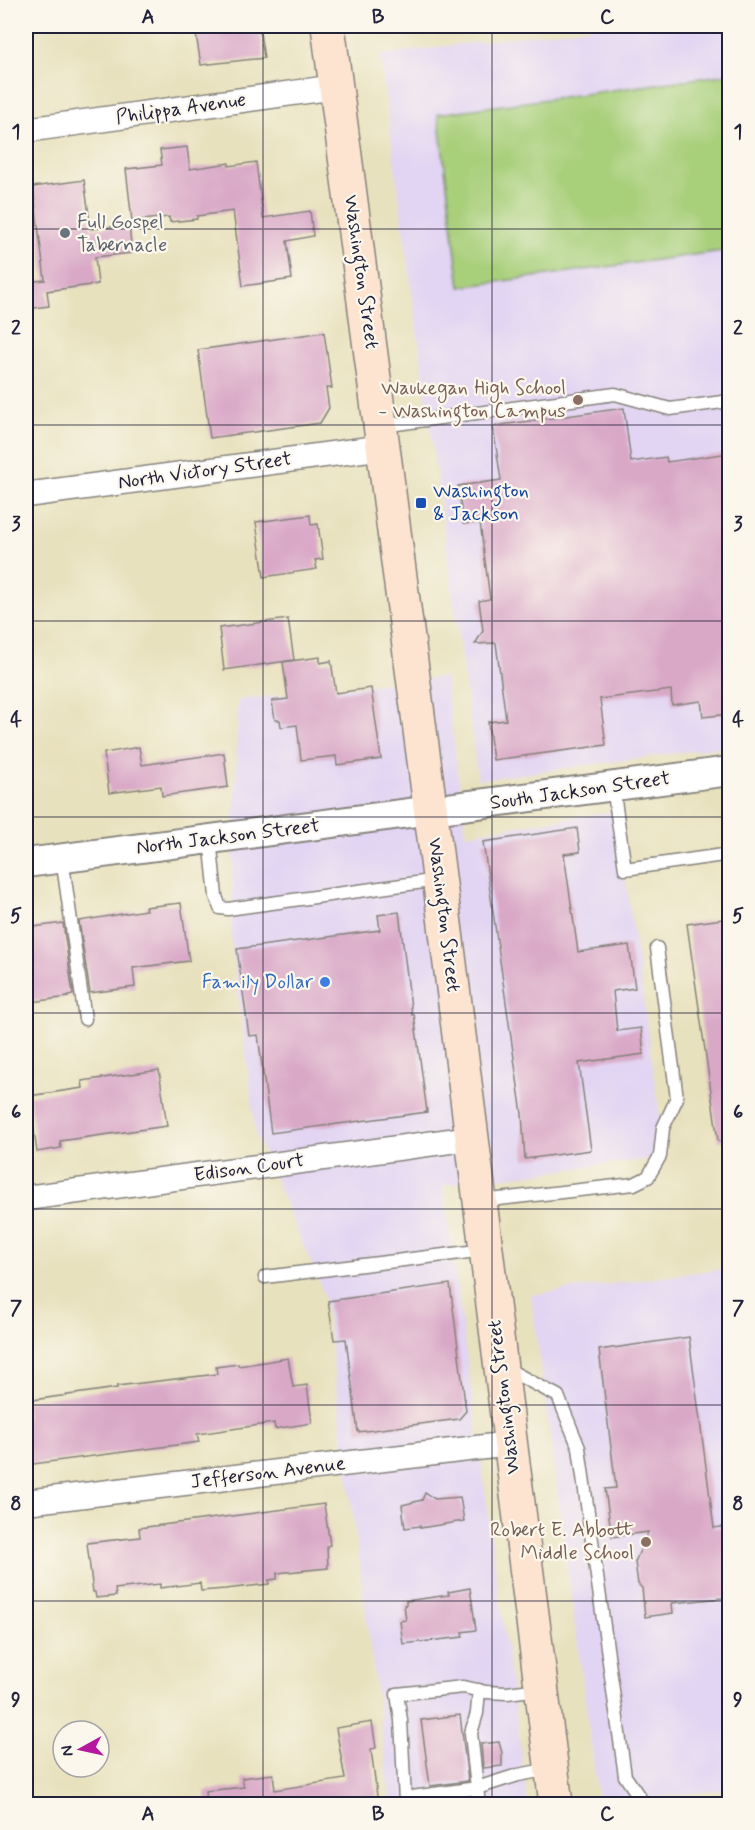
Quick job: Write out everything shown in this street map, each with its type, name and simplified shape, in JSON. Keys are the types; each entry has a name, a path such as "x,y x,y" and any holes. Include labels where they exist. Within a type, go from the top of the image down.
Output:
{"main road":[{"name":"Washington Street","path":"328,26 431,811 556,1804"}],"street":[{"name":"Philippa Avenue","path":"26,130 336,87"},
{"name":"North Victory Street","path":"26,495 382,437"},
{"name":"South Jackson Street","path":"431,811 729,771"},
{"name":"North Jackson Street","path":"26,863 431,811"},
{"name":"Edison Court","path":"26,1198 472,1138"},
{"name":"Jefferson Avenue","path":"26,1502 510,1444"}],"lane":[{"path":"382,437 615,394 670,409 729,401"},
{"path":"613,787 625,869 729,854"},
{"path":"210,839 216,896 220,909 439,880"},
{"path":"62,858 85,1019"},
{"path":"480,1202 634,1184 648,1177 660,1156 663,1128 677,1098 657,948"},
{"path":"266,1276 486,1250"},
{"path":"500,1365 558,1396 579,1448 625,1776 644,1804"},
{"path":"405,1803 402,1731 397,1694 463,1686 507,1693 541,1689"},
{"path":"478,1690 477,1713 471,1733 479,1804"},
{"path":"405,1803 412,1797 477,1788 518,1774 551,1768"}],"shaded area":[{"name":"Waukegan High School - Washington Campus","path":"599,26 729,26 729,746 478,780 380,55"},
{"path":"445,677 466,834 616,811 666,1157 443,1185 528,1804 391,1804 324,1294 256,1135 231,937 238,700"},
{"name":"Robert E. Abbott Middle School","path":"729,1268 729,1789 599,1804 531,1295"}],"green space":[{"path":"729,74 729,250 460,287 438,114"}],"building":[{"path":"230,26 231,28 259,26 264,58 201,65 195,28"},
{"path":"187,147 190,169 229,163 229,166 256,162 263,218 310,211 313,236 287,241 292,279 243,286 233,211 170,222 169,217 132,221 126,169 162,165 160,150"},
{"name":"Full Gospel Tabernacle","path":"84,180 91,229 129,225 132,253 95,257 98,284 47,291 49,306 26,309 26,282 45,280 33,187"},
{"path":"324,332 332,388 326,388 329,408 320,423 210,438 198,350"},
{"name":"Waukegan High School - Washington Campus","path":"624,408 631,462 666,457 667,462 729,453 729,714 703,717 701,701 672,705 671,690 600,699 606,745 493,760 488,722 506,720 496,643 475,644 483,631 479,601 490,599 480,522 463,524 458,486 501,480 493,426"},
{"path":"310,515 311,525 318,524 323,559 315,560 317,569 264,577 256,522"},
{"path":"288,619 294,660 224,670 219,628"},
{"path":"320,657 320,663 331,661 336,693 371,688 381,759 337,765 336,756 301,760 297,725 281,727 280,720 275,720 272,701 288,699 283,662"},
{"path":"139,747 142,765 224,753 228,787 162,796 161,786 109,793 104,753"},
{"path":"577,828 580,852 564,854 578,952 629,945 635,988 613,991 617,1031 641,1028 644,1054 579,1063 591,1150 525,1159 522,1114 483,842"},
{"path":"181,903 189,961 133,968 135,987 90,993 79,921 146,910 145,907"},
{"path":"399,912 427,1112 271,1133 258,1035 249,1036 237,949 380,930 378,915"},
{"path":"729,918 729,1140 718,1141 687,924"},
{"path":"63,923 73,995 32,1002 26,951 26,928"},
{"path":"159,1070 167,1126 60,1141 61,1148 37,1152 29,1096 83,1088 82,1081"},
{"path":"450,1284 466,1411 459,1419 358,1432 346,1339 334,1340 328,1301"},
{"name":"Robert E. Abbott Middle School","path":"689,1337 714,1528 729,1526 729,1594 723,1598 672,1603 673,1613 645,1617 642,1588 638,1584 635,1562 648,1532 612,1537 605,1489 616,1488 599,1350"},
{"path":"288,1358 293,1387 307,1385 312,1423 275,1429 274,1423 197,1434 199,1442 26,1465 26,1401 117,1388 117,1386 217,1374 216,1367 238,1364 239,1366"},
{"path":"425,1493 435,1499 460,1497 464,1521 405,1528 402,1505 422,1500"},
{"path":"324,1504 330,1545 327,1546 328,1568 277,1573 277,1579 269,1580 269,1584 225,1589 201,1591 200,1583 160,1588 160,1584 115,1589 116,1596 96,1598 93,1592 87,1543 140,1537 139,1528"},
{"path":"470,1588 476,1630 462,1632 463,1637 403,1644 400,1621 406,1620 404,1605 406,1601 449,1595 448,1592"},
{"path":"460,1715 468,1781 430,1786 421,1720"},
{"path":"372,1722 376,1748 371,1749 378,1804 206,1804 205,1791 244,1787 242,1778 273,1774 275,1790 345,1779 336,1728"},
{"path":"499,1742 502,1766 483,1768 481,1744"}],"place":[{"name":"Full Gospel Tabernacle","path":"65,233"},
{"name":"Waukegan High School - Washington Campus","path":"578,400"},
{"name":"Washington & Jackson","path":"421,503"},
{"name":"Family Dollar","path":"325,982"},
{"name":"Robert E. Abbott Middle School","path":"646,1542"}]}
